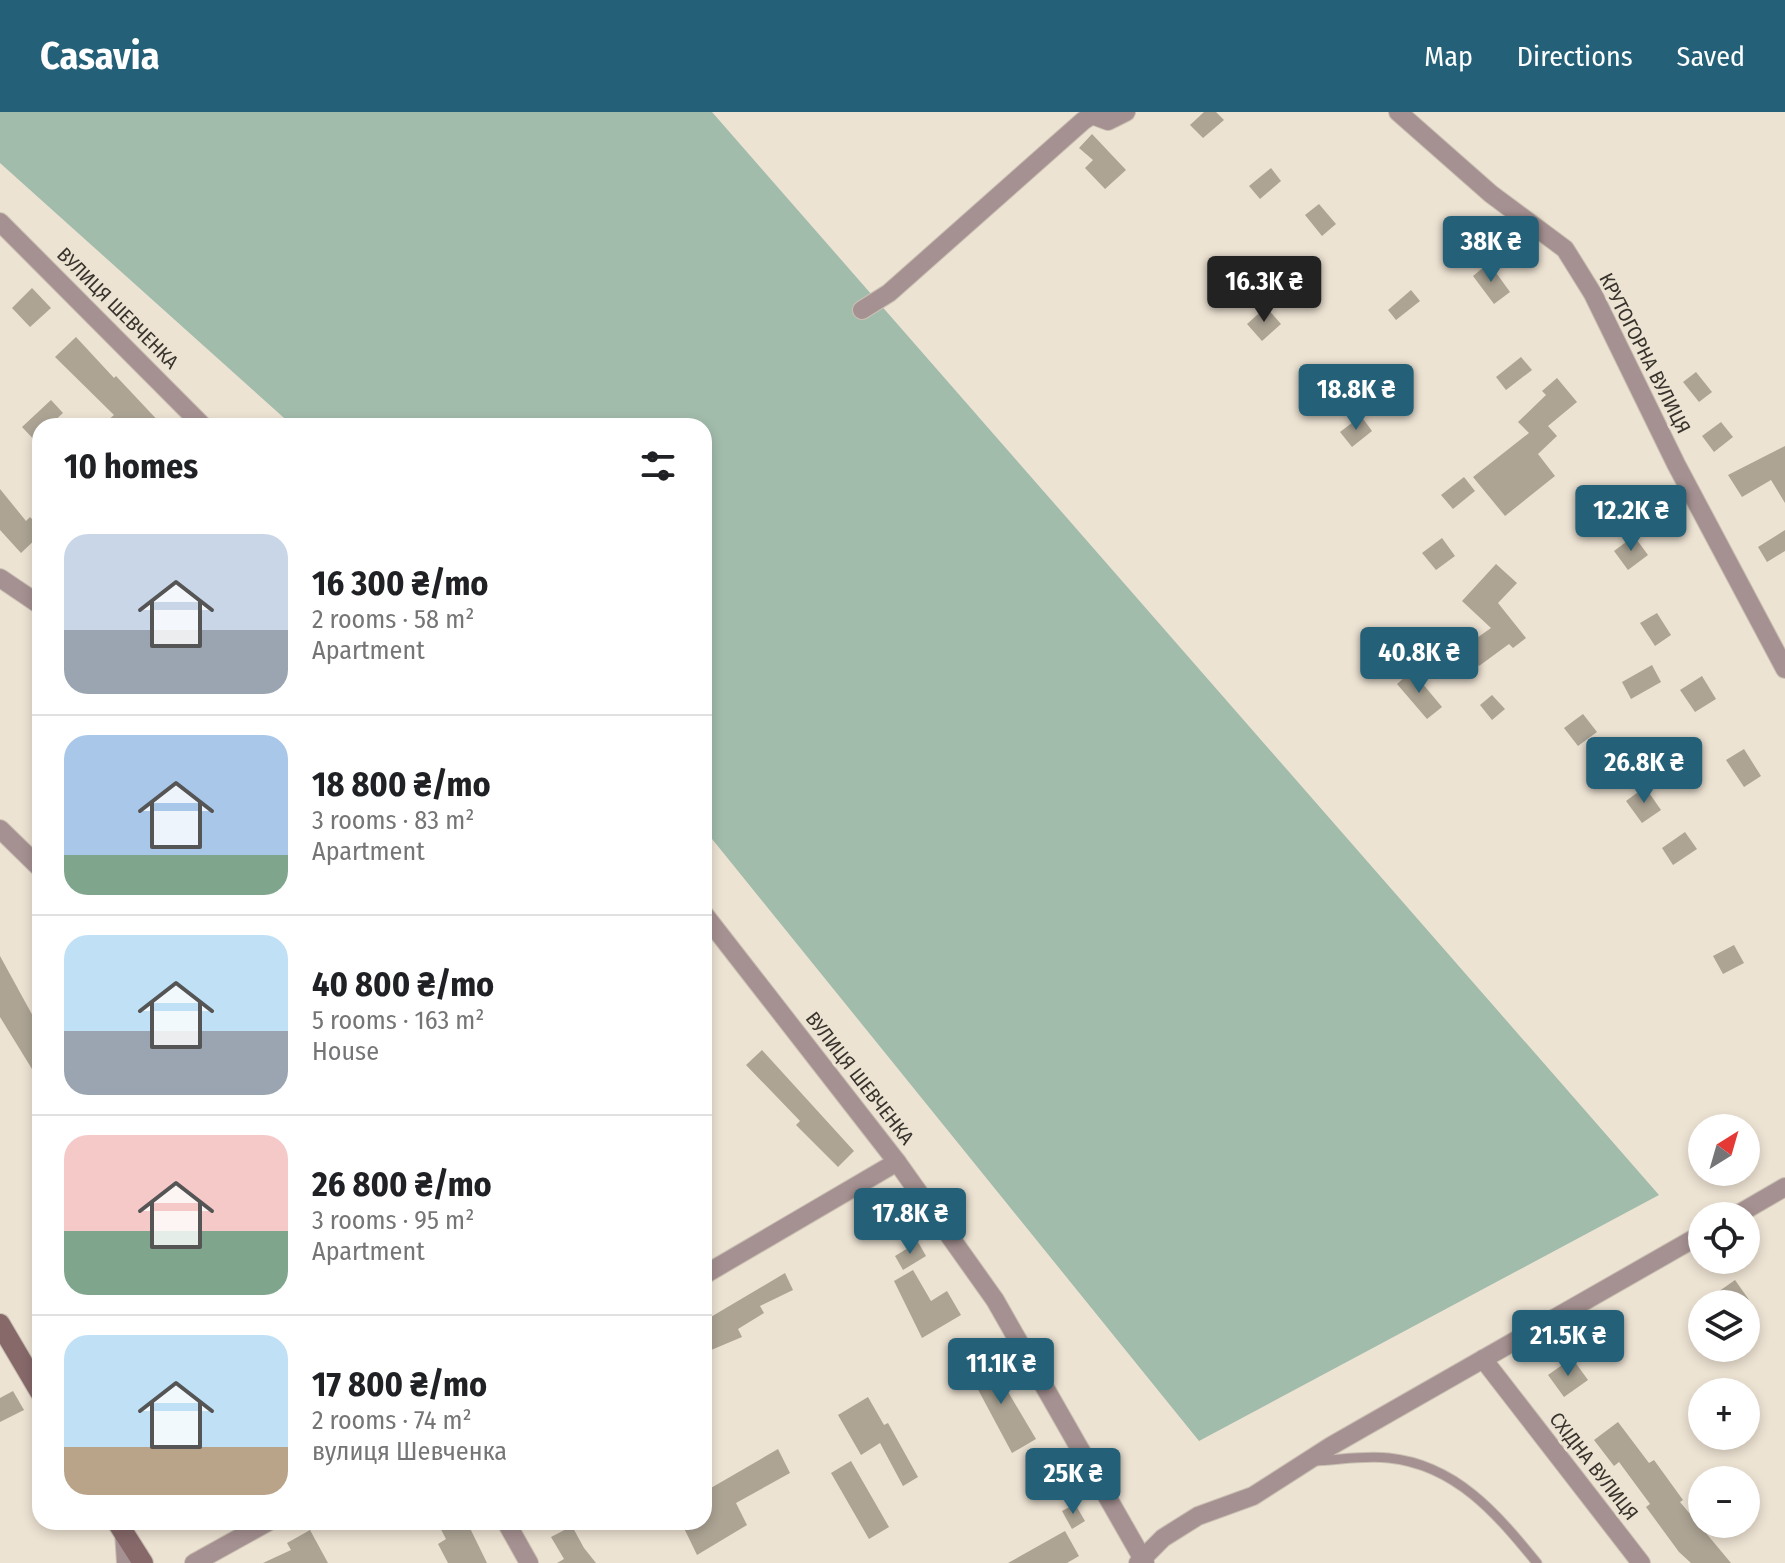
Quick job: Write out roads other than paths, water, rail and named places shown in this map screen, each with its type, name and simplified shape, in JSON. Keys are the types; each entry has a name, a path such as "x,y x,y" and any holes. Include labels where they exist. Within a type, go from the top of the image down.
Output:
{"street":[{"path":"862,310 889,293 1083,121 1092,115 1108,121 1126,112"},
{"name":"КРУТОГОРНА ВУЛИЦЯ","path":"1398,112 1491,194 1565,249 1593,294 1676,464 1785,669"},
{"name":"ВУЛИЦЯ ШЕВЧЕНКА","path":"0,222 195,418"},
{"path":"0,578 32,600"},
{"path":"0,829 32,860"},
{"name":"ВУЛИЦЯ ШЕВЧЕНКА","path":"712,924 897,1162 995,1300 1142,1562"},
{"path":"712,1270 897,1162"},
{"path":"1759,1202 1785,1187"},
{"path":"1142,1562 1163,1538 1198,1516 1253,1496 1306,1462 1688,1242"},
{"path":"0,1324 32,1378"},
{"name":"СХІДНА ВУЛИЦЯ","path":"1483,1359 1641,1563"},
{"path":"120,1530 126,1563"},
{"path":"121,1530 143,1563"},
{"path":"194,1563 254,1530"},
{"path":"510,1530 529,1563"}],"lane":[{"path":"1306,1462 1389,1458 1449,1474 1497,1514 1537,1563"}]}
